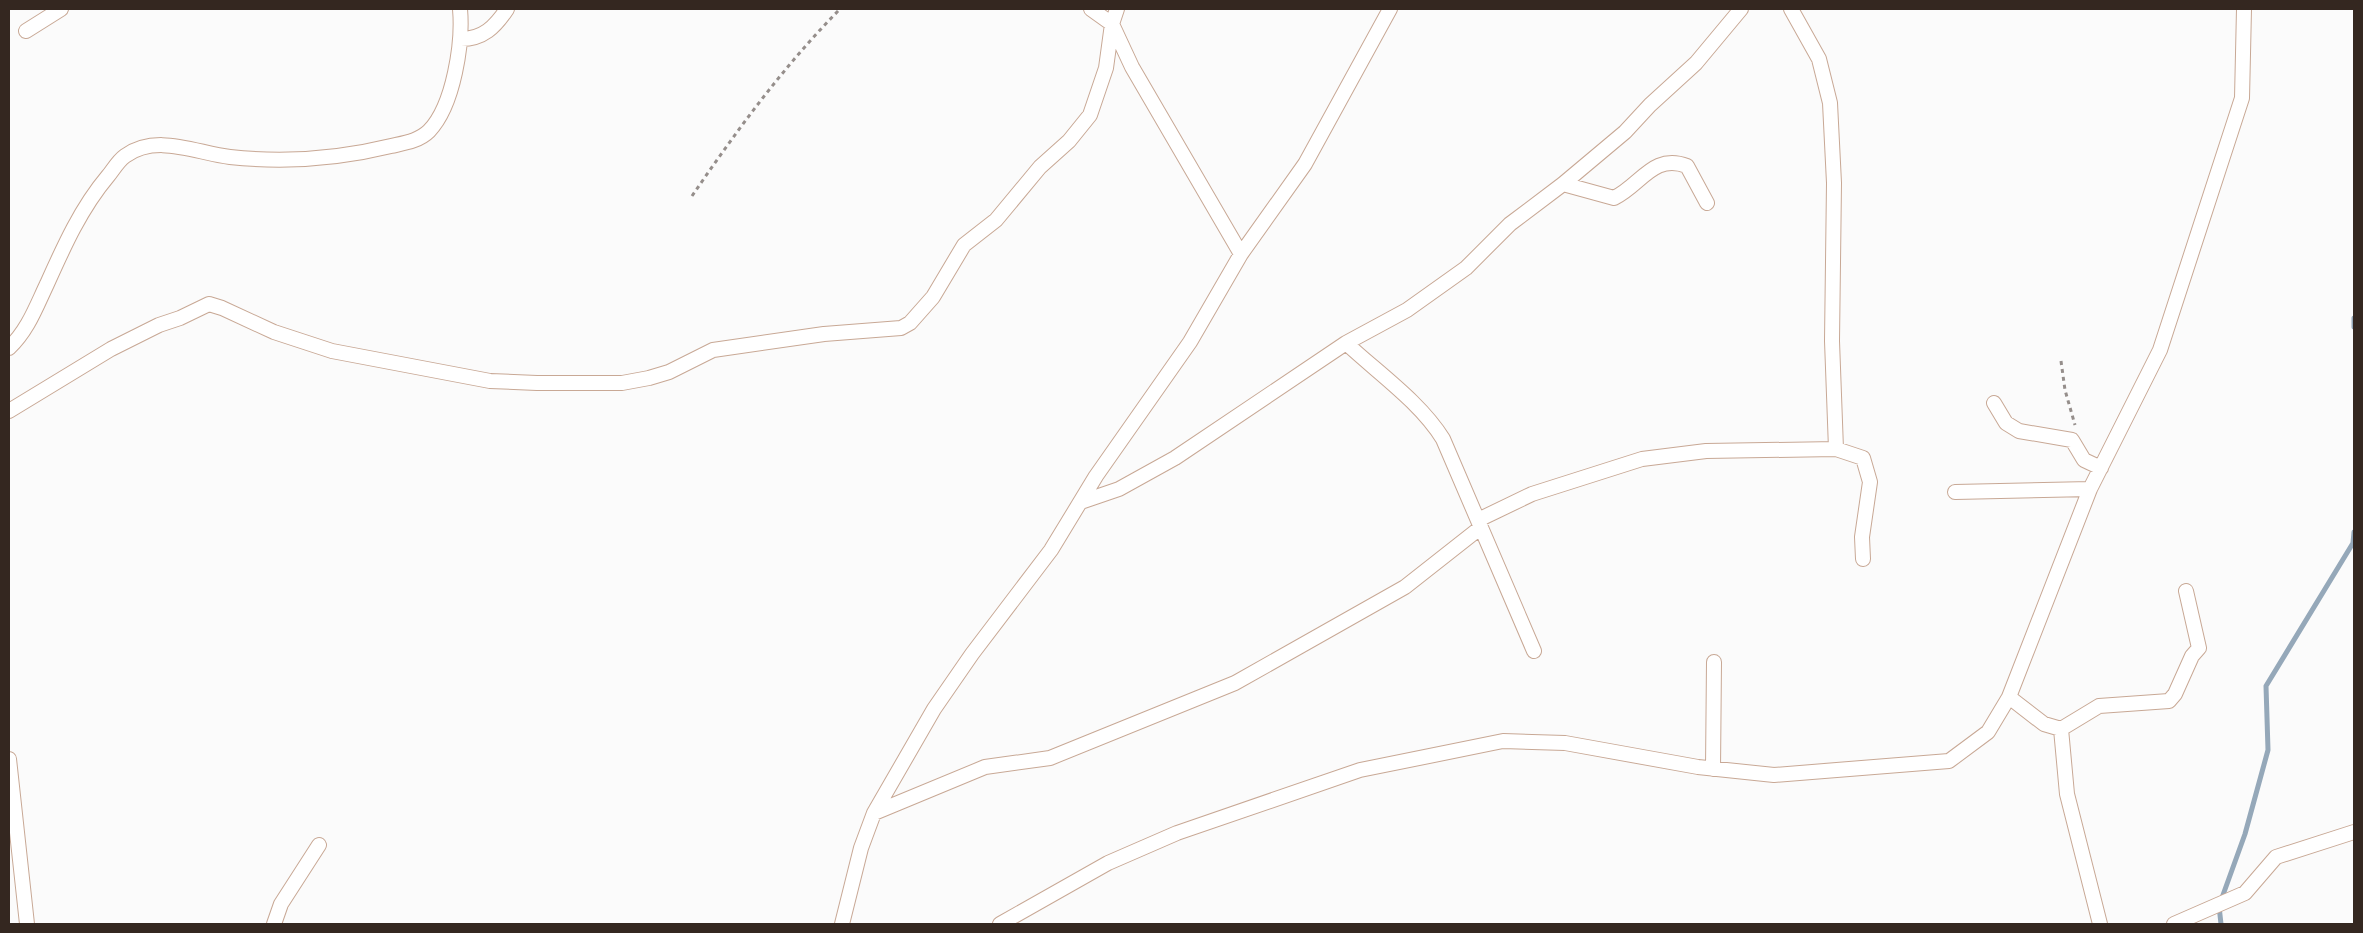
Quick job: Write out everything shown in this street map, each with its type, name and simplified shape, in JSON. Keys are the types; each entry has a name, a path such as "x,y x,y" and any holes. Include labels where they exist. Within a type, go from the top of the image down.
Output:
{"street":[{"path":"26,31 61,9"},
{"path":"9,348 27,328 72,230 98,188 124,156 145,145 168,145 246,158 309,160 363,153 414,141 429,131 439,116 448,96 461,39 460,9"},
{"path":"461,39 473,39 490,31 507,9"},
{"path":"1091,9 1112,24 1132,67 1241,254"},
{"path":"9,411 111,349 159,325 180,318 209,304 274,332 332,350 490,381 537,383 622,382 649,378 669,372 713,350 824,334 901,328 910,323 933,297 964,245 996,220 1040,167 1069,141 1090,115 1106,68 1112,24 1117,9"},
{"path":"842,924 861,848 874,813 934,709 972,654 1051,550 1139,412 1190,342 1241,254 1305,164 1390,9"},
{"path":"1081,502 1119,489 1175,458 1346,343 1407,310 1466,268 1510,224 1563,184 1625,132 1650,105 1696,63 1741,9"},
{"path":"1791,9 1819,59 1830,103 1834,184 1832,342 1836,449"},
{"path":"1000,924 1108,863 1176,833 1360,770 1447,751 1503,741 1565,743 1713,769 1774,775 1948,761 1988,732 2009,697 2090,489 2160,350 2242,98 2244,9"},
{"path":"1563,184 1614,198 1623,194 1660,163 1674,161 1687,166 1706,202"},
{"path":"1346,343 1380,372 1436,427 1443,439 1534,651"},
{"path":"1994,403 2006,423 2019,431 2072,440 2084,460 2101,468"},
{"path":"874,813 985,767 1050,758 1235,683 1405,586 1480,524 1532,494 1642,459 1706,451 1836,449 1863,458 1870,482 1862,537 1863,559"},
{"path":"1955,492 2090,489"},
{"path":"2009,697 2044,724 2062,729 2099,706 2169,701 2175,694 2192,656 2200,648 2186,591"},
{"path":"1713,769 1714,662"},
{"path":"2062,729 2067,794 2100,924"},
{"path":"9,759 27,924"},
{"path":"2174,924 2245,893 2276,857 2354,832"},
{"path":"274,924 281,904 319,845"}],"path":[{"path":"692,196 756,106 805,44 840,9"},
{"path":"2061,362 2065,390 2075,424 2072,440"}],"waterway":[{"path":"2354,318 2354,327"},
{"path":"2221,924 2219,906 2245,834 2268,750 2266,686 2353,543 2354,532"}]}
